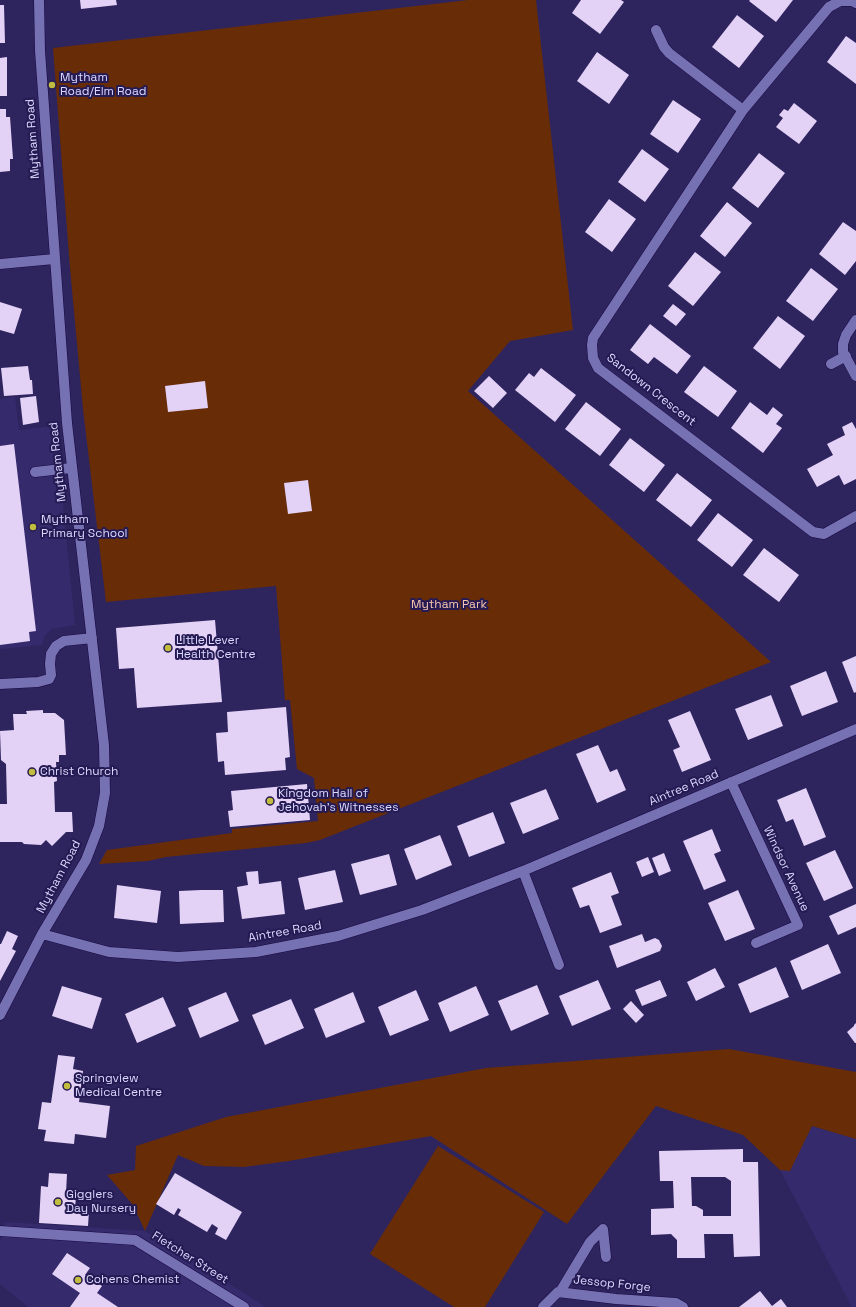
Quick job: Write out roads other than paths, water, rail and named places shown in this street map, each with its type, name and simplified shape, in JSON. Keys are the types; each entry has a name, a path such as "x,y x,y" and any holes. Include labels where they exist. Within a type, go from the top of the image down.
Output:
{"street":[{"name":"Mytham Road","path":"0,1015 42,934 86,860 99,826 105,793 104,746 71,468 54,259 40,51 39,0"},
{"name":"Sandown Crescent","path":"856,3 852,1 840,1 829,7 743,110 594,338 592,345 593,358 598,368 813,532 824,534 856,516"},
{"path":"656,30 669,54 743,110"},
{"path":"0,264 54,259"},
{"path":"856,320 846,335 843,344 843,352 856,376"},
{"path":"832,364 846,356"},
{"path":"35,472 71,468"},
{"path":"0,684 38,682 49,679 51,675 51,654 56,646 64,641 92,638"},
{"name":"Aintree Road","path":"42,934 109,952 178,958 256,952 338,936 422,910 523,872 856,729"},
{"name":"Windsor Avenue","path":"731,782 798,925 756,943"},
{"path":"523,872 560,965"},
{"path":"560,1292 590,1242 603,1229 606,1257"},
{"name":"Fletcher Street","path":"0,1231 135,1240 244,1307"},
{"name":"Jessop Forge","path":"543,1307 558,1292 616,1299 676,1303 683,1307"}],"place":[{"name":"Mytham Road/Elm Road","path":"52,85"},
{"name":"Mytham Primary School","path":"33,527"},
{"name":"Little Lever Health Centre","path":"168,648"},
{"name":"Christ Church","path":"32,772"},
{"name":"Kingdom Hall of Jehovah's Witnesses","path":"270,801"},
{"name":"Springview Medical Centre","path":"67,1086"},
{"name":"Gigglers Day Nursery","path":"58,1202"},
{"name":"Cohens Chemist","path":"78,1280"}],"park label":[{"name":"Mytham Park","path":"449,605"}]}
